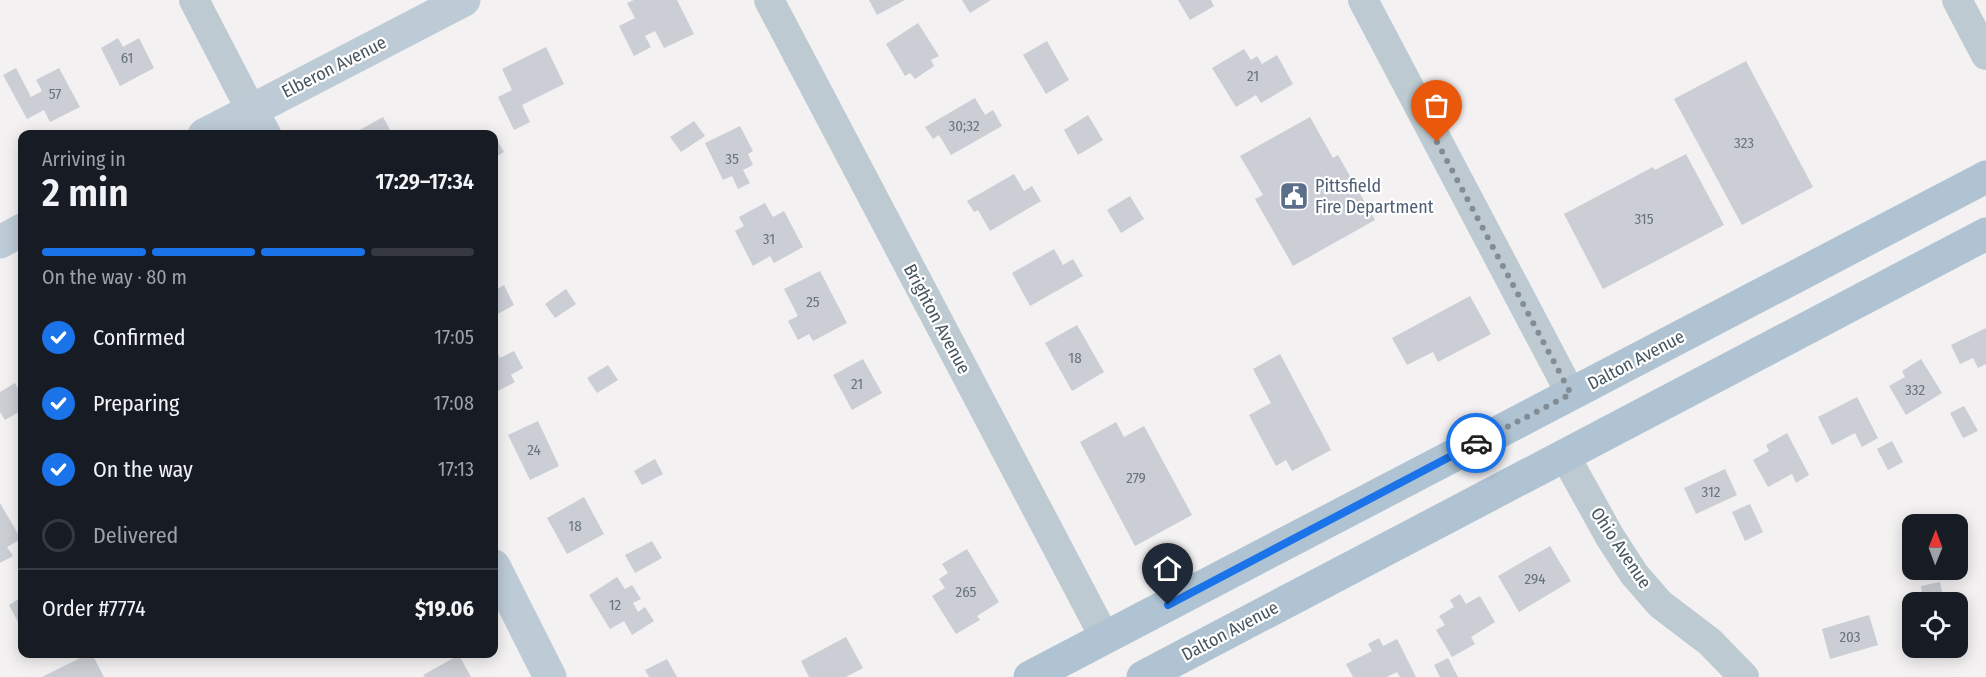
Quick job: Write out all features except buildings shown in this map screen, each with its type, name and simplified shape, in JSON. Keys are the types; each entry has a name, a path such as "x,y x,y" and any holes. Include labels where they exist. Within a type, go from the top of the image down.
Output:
{"main road":[{"name":"Dalton Avenue","path":"1030,677 1986,177"},
{"name":"Dalton Avenue","path":"1143,677 1986,234"}],"street":[{"path":"194,0 258,123"},
{"name":"Elberon Avenue","path":"226,130 258,123 464,0"},
{"name":"Brighton Avenue","path":"769,0 1105,638"},
{"path":"1363,0 1571,394"},
{"path":"1958,0 1986,55"},
{"path":"0,242 18,232"},
{"name":"Ohio Avenue","path":"1565,456 1610,537 1634,574 1660,604 1710,642 1744,677"},
{"path":"498,574 550,677"}],"way so far":[{"path":"1437,142 1571,394 1476,443"}],"place":[{"name":"Pittsfield Fire Department","path":"1294,196"}],"route":[{"path":"1168,605 1476,443"}]}
